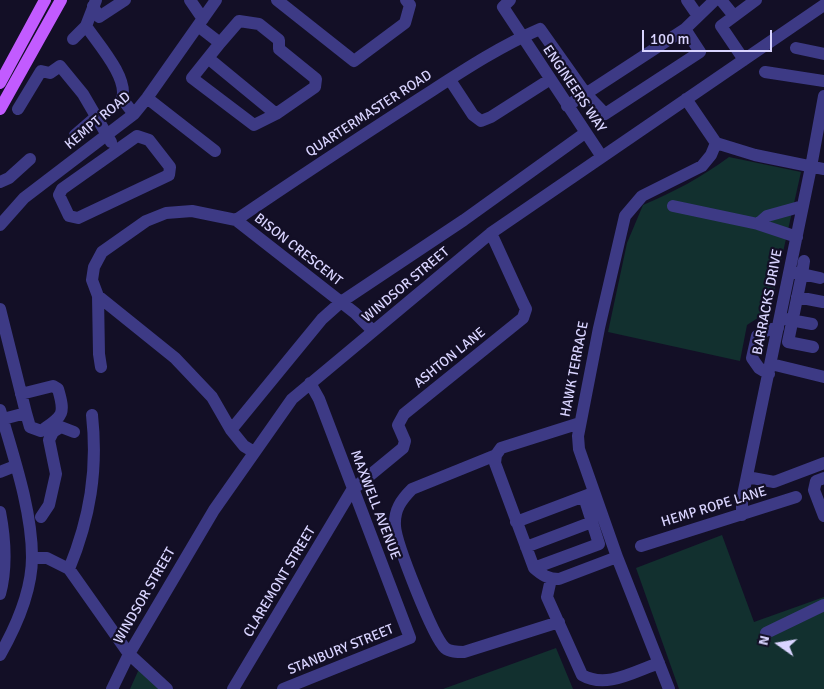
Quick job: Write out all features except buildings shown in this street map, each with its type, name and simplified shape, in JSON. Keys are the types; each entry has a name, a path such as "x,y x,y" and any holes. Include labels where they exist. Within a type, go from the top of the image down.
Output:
{"main road":[{"path":"0,83 45,0"},
{"path":"0,109 61,0"}],"street":[{"path":"94,3 99,17 125,0"},
{"path":"190,0 200,23 220,43"},
{"name":"KEMPT ROAD","path":"0,225 15,207 134,114 148,98 216,0"},
{"path":"278,0 354,61 405,23 410,5 406,0"},
{"name":"ENGINEERS WAY","path":"510,0 503,8 602,158"},
{"path":"687,0 698,16"},
{"path":"567,106 685,29 715,0"},
{"path":"720,0 734,16"},
{"path":"744,60 721,26 756,0"},
{"path":"73,39 86,26 94,3"},
{"name":"WINDSOR STREET","path":"112,689 129,654 214,510 292,399 491,233 824,5"},
{"path":"239,21 259,24 279,40 278,49 316,79 315,88 276,114 254,125 192,78 220,43 239,21"},
{"path":"86,26 120,76 125,90 122,99 134,114"},
{"name":"QUARTERMASTER ROAD","path":"236,220 315,166 450,80 521,37 540,29 586,94"},
{"path":"586,94 605,114 700,52 685,29"},
{"path":"796,48 824,54"},
{"path":"208,58 276,114"},
{"path":"18,109 41,72 50,73 60,66 83,94 106,136 116,149"},
{"path":"765,72 824,81"},
{"path":"450,80 473,115 481,121 491,117 549,80"},
{"name":"BARRACKS DRIVE","path":"742,515 742,500 770,369 799,269 796,237 803,206 818,168 824,96"},
{"path":"148,98 215,151"},
{"path":"686,99 716,143 755,155 818,168"},
{"path":"75,135 96,116"},
{"name":"BISON CRESCENT","path":"101,368 98,296 92,280 94,267 102,252 146,221 166,213 192,211 236,220 341,302 464,220 585,133"},
{"path":"137,136 149,140 170,167 168,175 78,218 70,216 59,195 62,190 116,149 137,136"},
{"name":"HAWK TERRACE","path":"669,689 617,557 589,495 579,450 580,423 625,216 642,196 702,166 711,155 716,143"},
{"path":"0,182 9,178 30,159"},
{"path":"0,205 15,207"},
{"path":"674,206 758,224 796,237"},
{"path":"758,224 767,216 803,206"},
{"name":"ASHTON LANE","path":"352,490 403,448 405,441 398,425 404,414 523,318 526,309 491,233"},
{"path":"813,347 788,342 783,322 797,297 799,269 820,278"},
{"path":"98,296 175,358 212,397 231,430 244,446 254,452"},
{"path":"797,297 823,302"},
{"path":"231,430 322,319 341,302 373,331"},
{"path":"0,309 21,394 30,427 41,431 59,418 63,407 58,389 53,386 21,394"},
{"path":"812,324 783,322 767,330 757,336 752,358 759,368 824,377"},
{"name":"MAXWELL AVENUE","path":"310,383 320,399 352,490 410,638"},
{"path":"0,655 15,628 23,605 32,558 29,524 1,414 26,413"},
{"path":"69,568 82,534 92,494 95,442 92,415"},
{"path":"580,423 501,448 496,455 495,463 534,568 551,579 559,579 617,557"},
{"path":"54,480 56,474 49,440 53,432 61,427 74,432"},
{"path":"496,455 412,489 402,499 396,511 396,536 433,629 445,648 454,652 464,652 559,622"},
{"path":"747,477 774,482 824,463"},
{"path":"0,472 15,466"},
{"path":"820,480 814,490 824,516"},
{"name":"CLAREMONT STREET","path":"233,689 352,490"},
{"path":"516,522 589,495 592,522 599,544 534,568"},
{"name":"HEMP ROPE LANE","path":"641,546 796,497"},
{"path":"0,512 4,547 1,585"},
{"path":"526,547 592,522"},
{"path":"32,558 47,558 69,568 129,654 167,689"},
{"path":"551,579 547,597 582,675 591,681 605,683 659,662"},
{"path":"766,633 824,605"},
{"name":"STANBURY STREET","path":"283,689 313,684 410,638"}],"green space":[{"path":"729,157 801,172 770,310 747,325 740,361 608,332 627,243 643,205 688,184"},
{"path":"722,535 754,622 824,597 824,689 679,689 636,568"},
{"path":"556,648 573,689 443,689"},
{"path":"139,669 160,689 130,689"}]}
